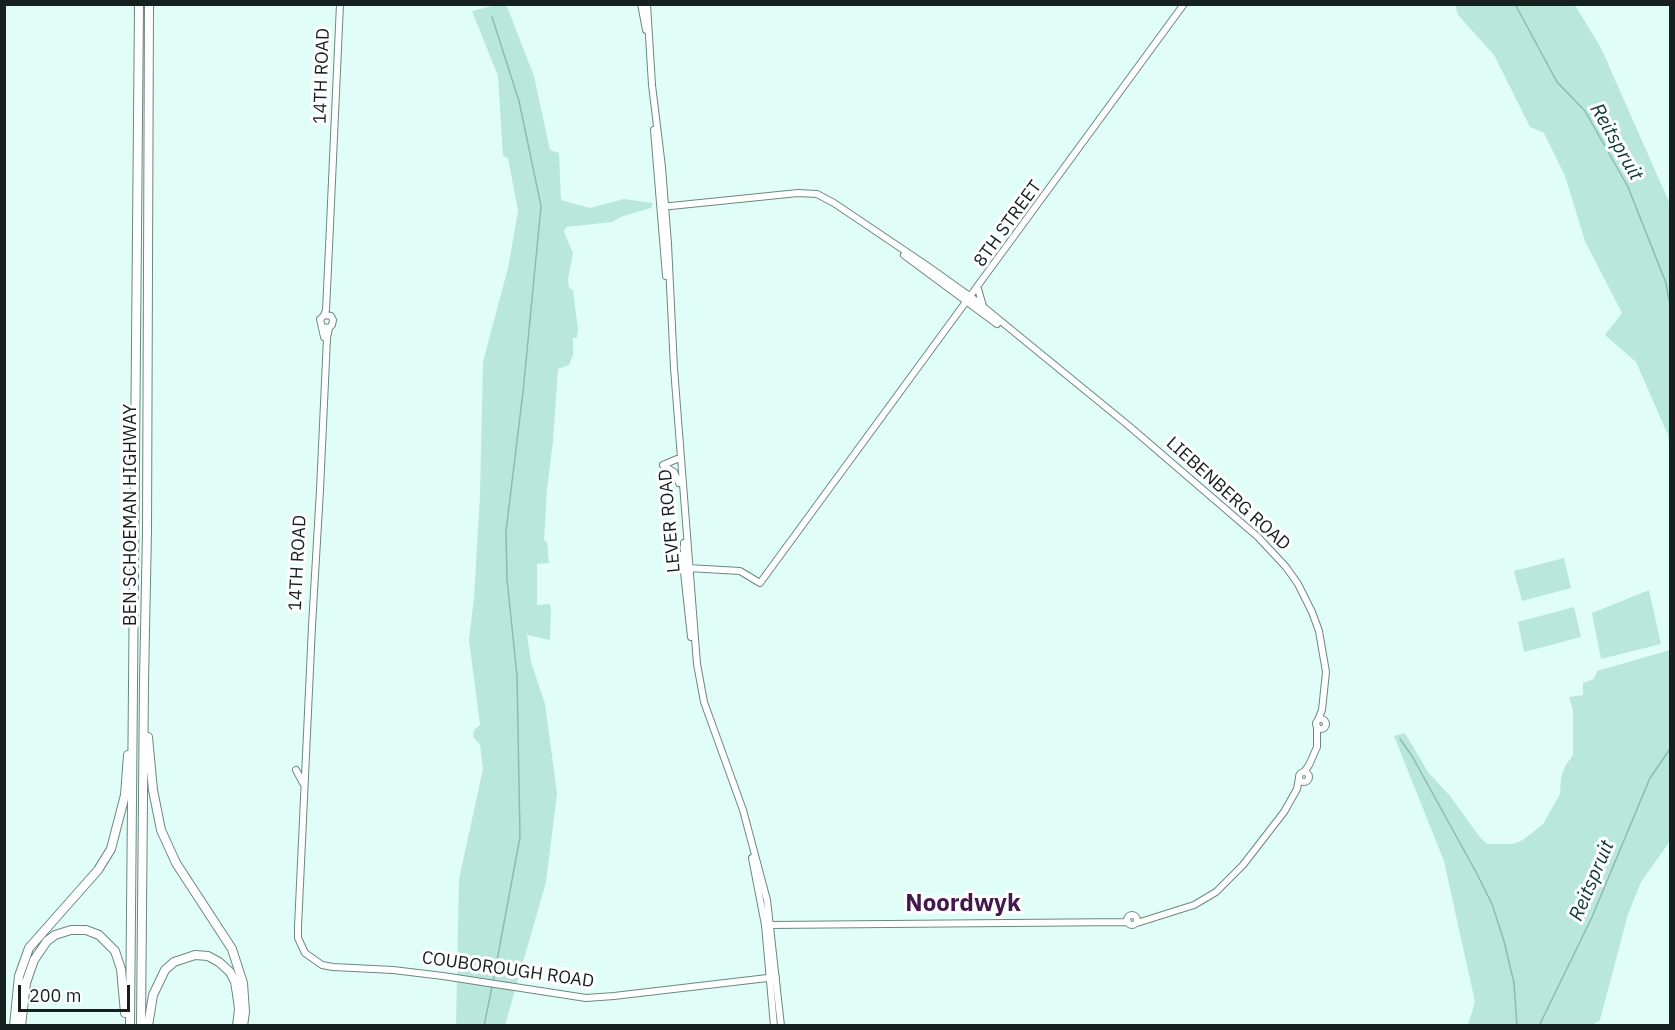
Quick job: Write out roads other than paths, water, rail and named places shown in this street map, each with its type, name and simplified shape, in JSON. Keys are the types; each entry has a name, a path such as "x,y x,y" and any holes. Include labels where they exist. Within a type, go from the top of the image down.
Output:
{"highway":[{"name":"BEN SCHOEMAN HIGHWAY","path":"128,1026 139,4"},
{"name":"BEN SCHOEMAN HIGHWAY","path":"141,1026 147,531 149,4"},
{"path":"17,1024 19,976 29,948 98,870 111,849 125,795 133,681"},
{"path":"144,682 150,767 160,830 176,863 232,949 243,983 245,1012 243,1026"},
{"path":"17,1024 26,983 40,949 55,935 79,929 99,935 111,946 118,958 123,979 128,1026"},
{"path":"148,1026 153,994 165,970 174,962 195,955 214,959 230,972 235,982 239,1009 237,1026"}],"street":[{"name":"14TH ROAD","path":"327,316 340,4"},
{"name":"LEVER ROAD","path":"641,4 662,204 689,570 689,624 699,687 707,717 742,811 768,925 781,1026"},
{"name":"LEVER ROAD","path":"647,4 652,85 662,168 662,204 677,459 689,570"},
{"name":"8TH STREET","path":"689,570 740,571 760,583 1184,4"},
{"name":"LIEBENBERG ROAD","path":"662,204 798,193 825,197 969,299 1060,370"},
{"name":"LIEBENBERG ROAD","path":"768,925 1118,921 1128,920 1133,915 1136,920 1145,919 1197,904 1216,892 1238,871 1284,812 1304,777 1317,747 1321,724 1326,672 1319,631 1298,584 1286,567 1258,537 1129,426 983,307 862,223"},
{"path":"960,290 967,292 977,288 983,307"},
{"path":"327,316 333,322 326,327 320,321 327,316"},
{"name":"14TH ROAD","path":"303,802 326,327"},
{"name":"14TH ROAD","path":"309,958 298,938 326,327"},
{"path":"677,459 663,465 674,472 679,483"},
{"path":"296,770 303,783"},
{"name":"COUBOROUGH ROAD","path":"309,958 322,965 333,967 393,970 592,998 773,977"},
{"name":"LEVER ROAD","path":"773,977 774,1026"}],"waterway":[{"name":"Reitspruit","path":"1515,4 1557,82 1585,111 1628,187 1666,283 1670,305"},
{"path":"492,17 519,101 541,206 523,392 506,531 507,579 517,676 520,837 493,982"},
{"path":"1400,739 1412,756 1492,904 1514,983 1517,1026"},
{"name":"Reitspruit","path":"1539,1026 1592,917 1650,778 1670,749"},
{"path":"484,1026 492,987"}],"district":[{"name":"Noordwyk","path":"963,904"}]}
